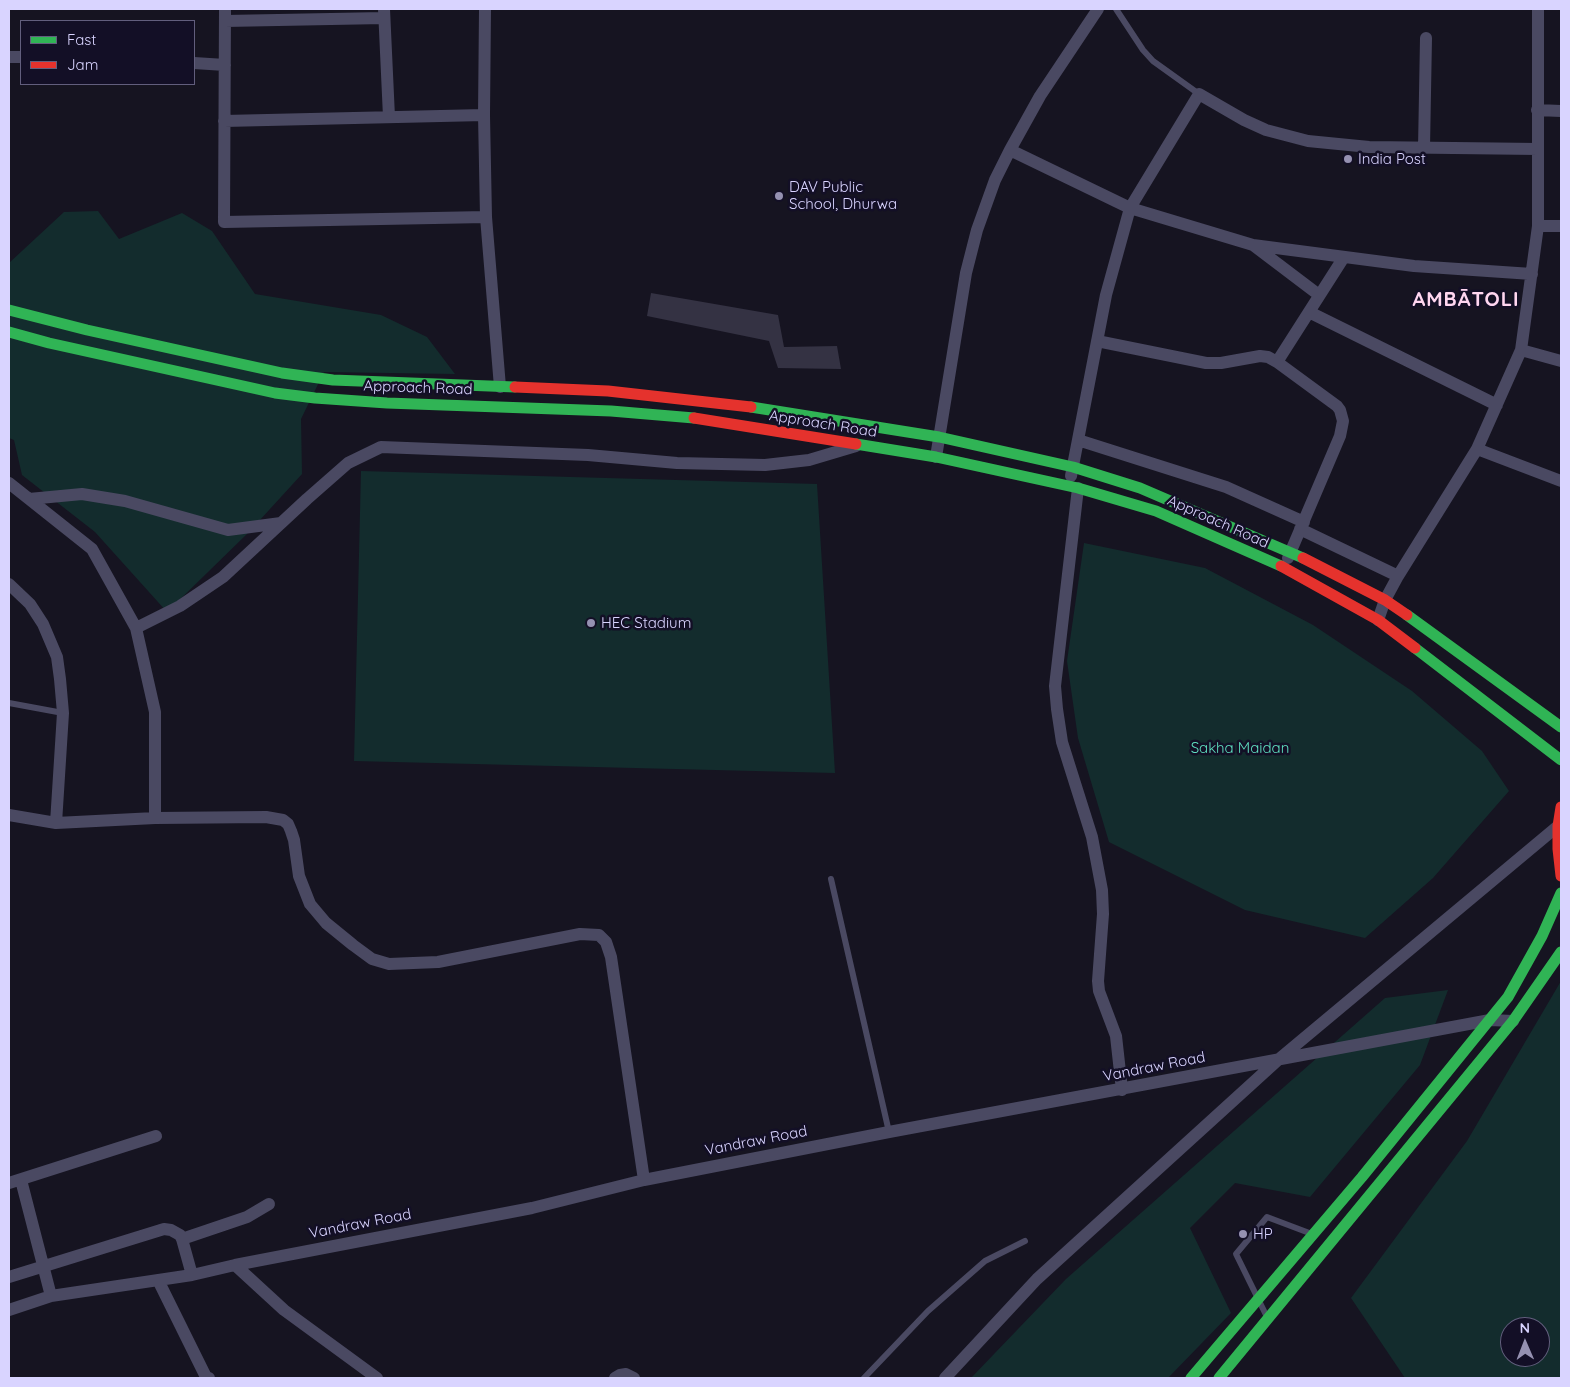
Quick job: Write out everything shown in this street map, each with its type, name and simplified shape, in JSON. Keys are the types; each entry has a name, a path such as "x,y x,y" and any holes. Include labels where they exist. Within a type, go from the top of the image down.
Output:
{"street":[{"path":"485,9 484,115 486,217 500,387"},
{"path":"936,457 966,273 980,221 995,180 1040,96 1098,9"},
{"path":"1378,620 1385,600 1398,576 1477,449 1521,350 1538,226 1538,9"},
{"path":"389,117 384,13 225,15 224,222 486,217"},
{"path":"1424,148 1426,38"},
{"path":"195,63 224,64"},
{"path":"1122,1090 1116,1036 1101,997 1098,981 1103,922 1102,890 1092,837 1062,742 1057,709 1056,677 1074,487 1073,467 1106,295 1130,208 1199,94 1244,120 1266,130 1308,142 1369,147 1538,149"},
{"path":"1537,110 1561,111"},
{"path":"224,121 484,115"},
{"path":"1010,150 1130,208 1253,245 1414,266 1532,274"},
{"path":"1538,226 1561,226"},
{"path":"1253,245 1319,295"},
{"path":"1277,362 1344,257"},
{"name":"Approach Road","path":"9,310 106,334 282,373 333,380 608,391 711,401 804,414 939,437 1073,467 1140,488 1290,552 1385,600 1559,722"},
{"path":"1308,312 1497,405"},
{"name":"Approach Road","path":"9,332 49,343 275,393 387,403 611,411 694,418 936,457 1074,487 1156,511 1284,567 1378,620 1561,760"},
{"path":"1097,341 1206,363 1221,363 1260,356 1268,357 1332,402 1342,415 1340,436 1284,567"},
{"path":"1521,350 1561,361"},
{"path":"1078,440 1226,487 1398,576"},
{"path":"136,628 180,606 223,578 348,463 381,447 588,455 677,463 765,465 810,460 859,445"},
{"path":"1477,449 1561,481"},
{"path":"9,483 92,549 136,628 156,712 155,818"},
{"path":"29,499 82,494 125,501 228,530 281,523"},
{"path":"9,584 30,604 43,624 57,658 63,713 56,822"},
{"path":"1561,807 1558,826 1561,876"},
{"path":"9,815 56,822 155,818 266,818 283,820 288,824 294,840 299,876 310,904 326,923 353,945 372,959 389,964 438,962 580,934 599,935 606,942 611,956 644,1180"},
{"path":"945,1378 1037,1279 1279,1060 1558,826"},
{"path":"1191,1378 1313,1234 1508,997 1542,936 1561,893"},
{"path":"1219,1378 1513,1021 1561,952"},
{"name":"Vandraw Road","path":"9,1310 51,1296 192,1275 532,1208 644,1180 889,1132 1490,1020 1513,1021"},
{"path":"51,1296 15,1181 156,1136"},
{"path":"182,1239 247,1217 270,1204"},
{"path":"9,1276 164,1229 171,1230 180,1235 192,1275"},
{"path":"235,1265 284,1310 377,1378"},
{"path":"158,1280 206,1378"},
{"path":"615,1378 626,1374 634,1378"}],"lane":[{"path":"1116,9 1143,50 1153,61 1199,94"},
{"path":"9,703 63,713"},
{"path":"831,879 889,1132"},
{"path":"1268,1318 1236,1254 1267,1216 1313,1234"},
{"path":"864,1378 928,1311 984,1261 1025,1242"}],"green space":[{"path":"98,211 119,239 182,213 212,231 255,294 381,315 427,337 455,374 324,372 301,419 302,474 248,533 167,612 95,532 22,475 14,440 9,438 9,263 64,212"},
{"name":"HEC Stadium","path":"361,471 817,484 835,773 354,761"},
{"name":"Sakha Maidan","path":"1084,543 1205,568 1313,625 1412,691 1482,751 1509,791 1433,878 1365,938 1245,910 1109,842 1078,738 1067,661"},
{"path":"1561,981 1561,1378 1405,1378 1351,1298 1467,1141"},
{"path":"1448,990 1420,1065 1310,1197 1235,1183 1190,1228 1231,1313 1168,1378 971,1378 1066,1279 1385,998"}],"building":[{"path":"651,293 778,315 784,347 837,346 841,369 778,368 769,341 647,316"}],"traffic: fast":[{"path":"9,310 87,330 282,373 333,380 515,387"},
{"path":"9,332 49,343 275,393 387,403 611,411 694,418"},
{"path":"751,407 939,437 1073,467 1140,488 1303,558"},
{"path":"856,444 936,457 1078,488 1156,511 1281,566"},
{"path":"1407,615 1561,727"},
{"path":"1415,648 1561,760"},
{"path":"1191,1378 1362,1177 1508,997 1542,936 1561,893"},
{"path":"1219,1378 1513,1021 1561,952"}],"traffic: jam":[{"path":"515,387 608,391 751,407"},
{"path":"694,418 856,444"},
{"path":"1303,558 1385,600 1407,615"},
{"path":"1281,566 1378,620 1415,648"},
{"path":"1561,807 1558,826 1561,876"}],"place":[{"name":"India Post","path":"1348,159"},
{"name":"DAV Public School, Dhurwa","path":"779,196"},
{"name":"HEC Stadium","path":"591,623"},
{"name":"HP","path":"1243,1234"}],"district":[{"name":"AMBĀTOLI","path":"1466,300"}]}
